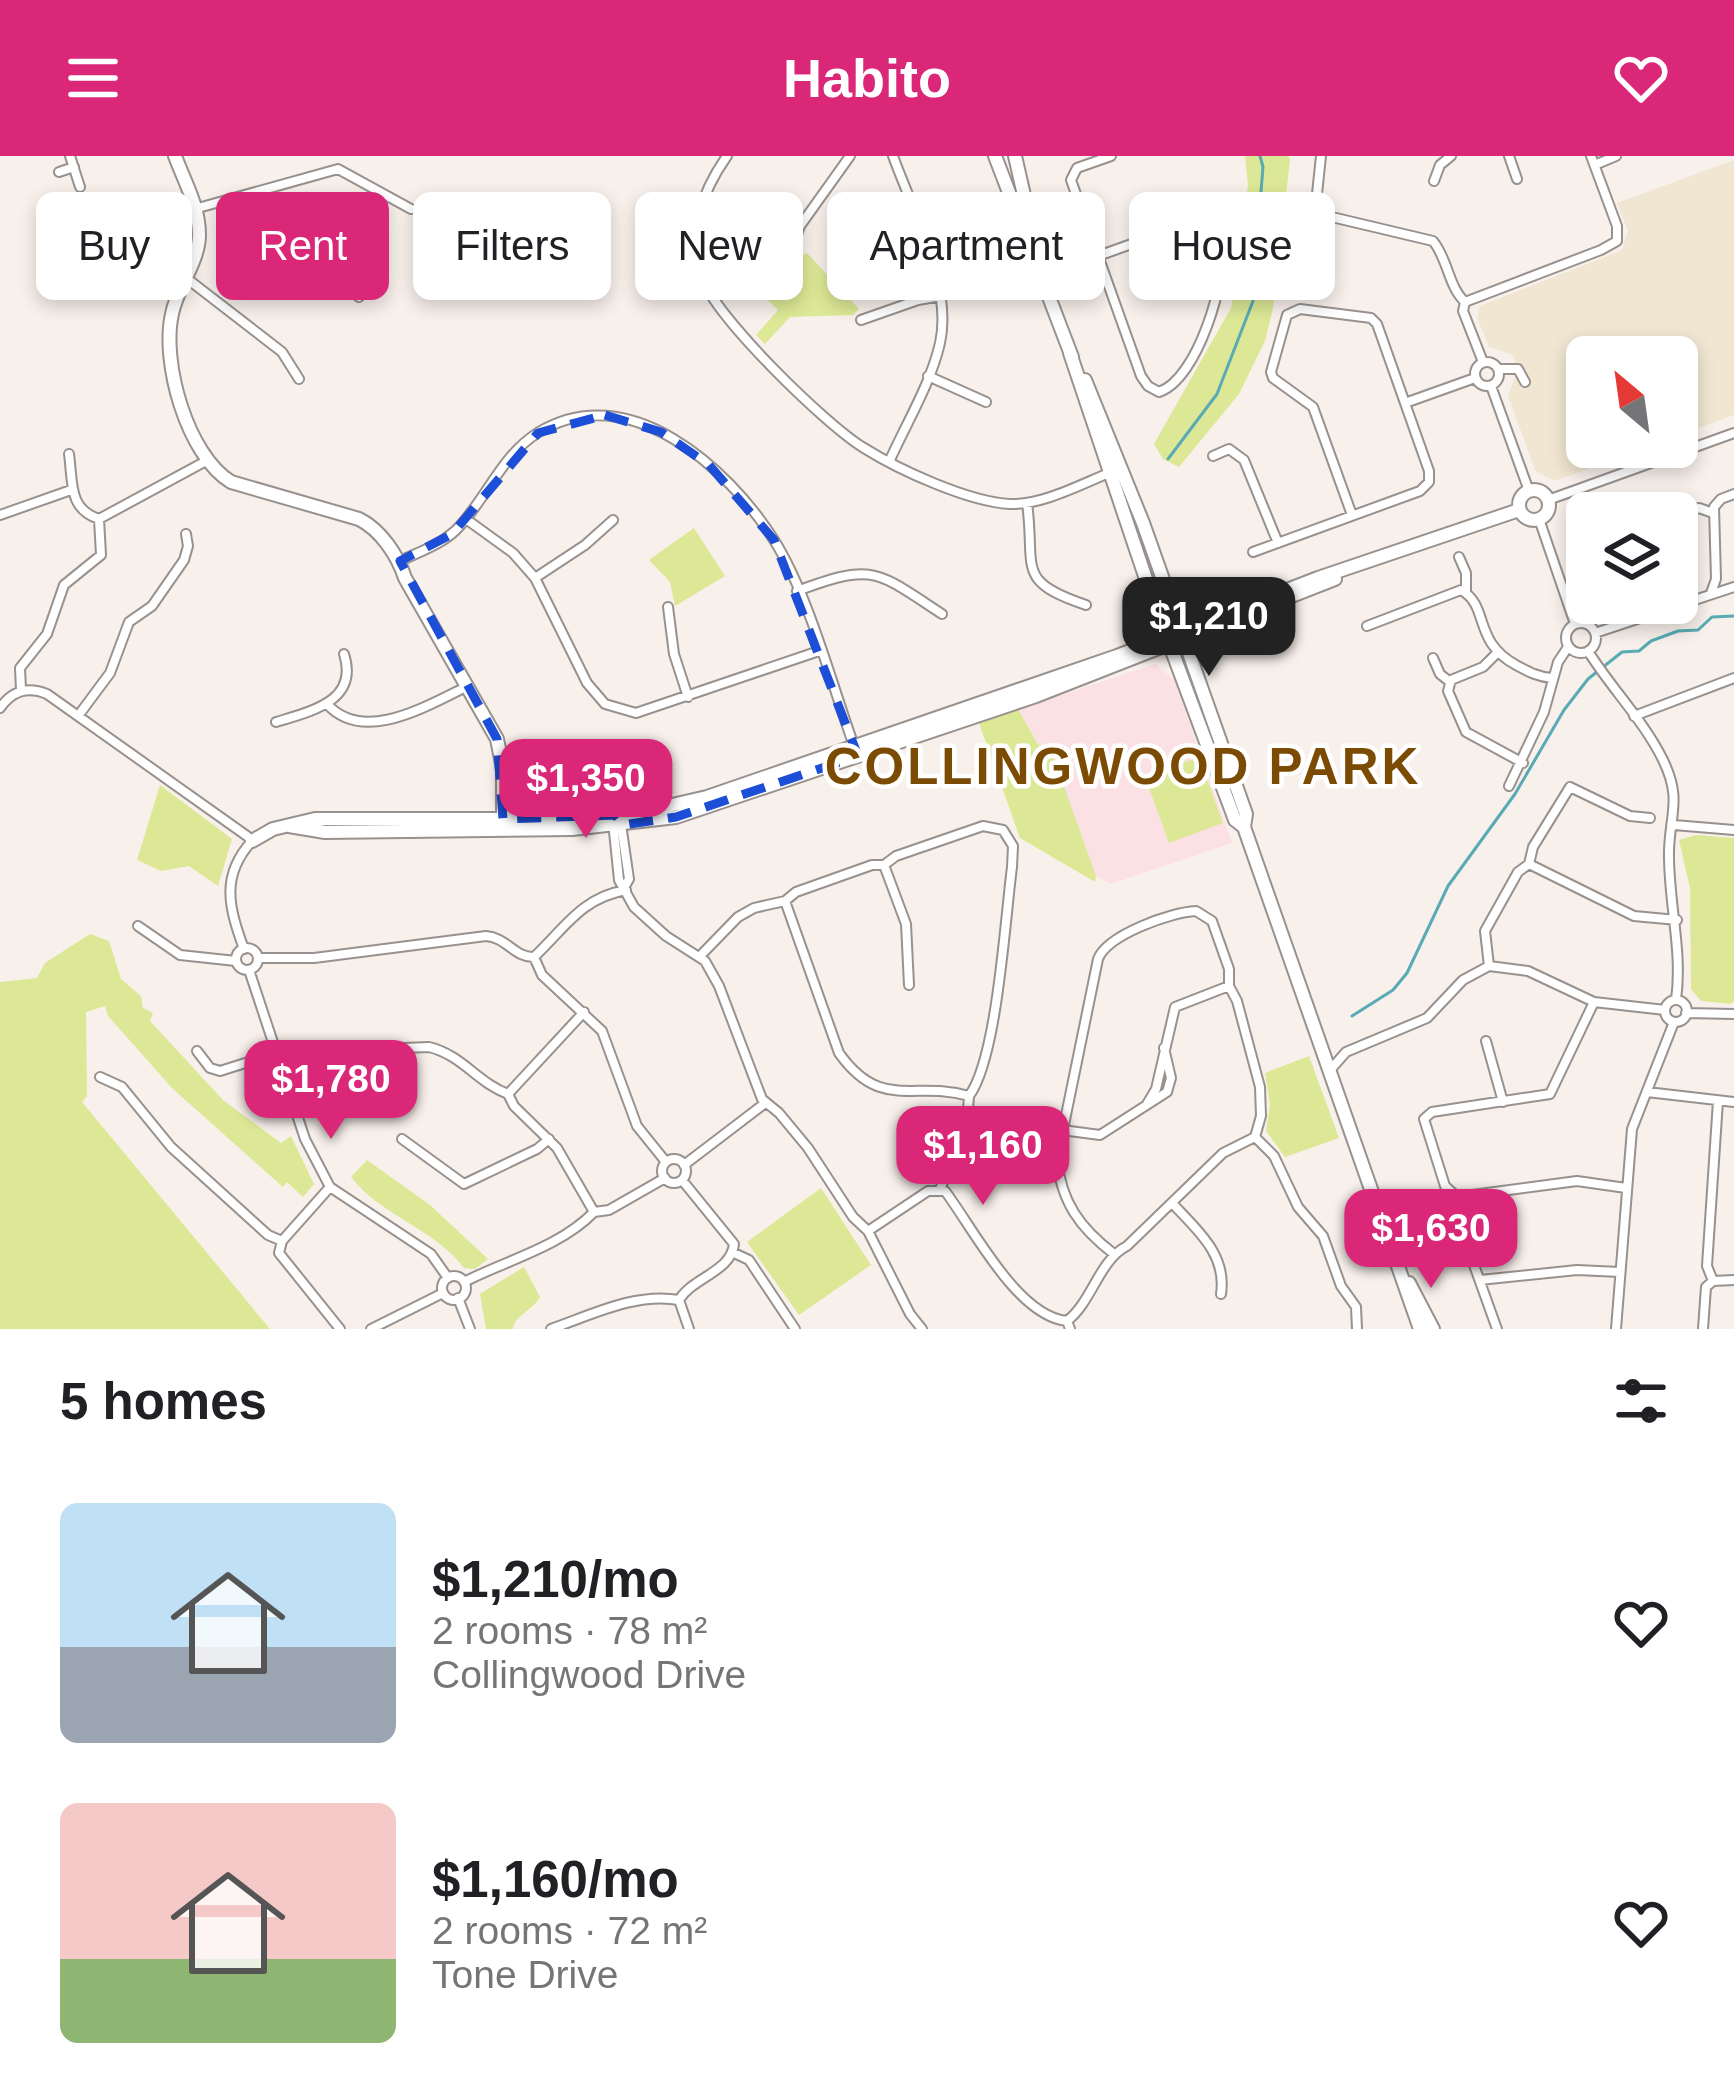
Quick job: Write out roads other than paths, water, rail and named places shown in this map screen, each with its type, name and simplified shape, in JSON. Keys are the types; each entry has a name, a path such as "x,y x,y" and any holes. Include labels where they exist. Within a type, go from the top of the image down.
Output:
{"street":[{"path":"70,156 80,187"},
{"path":"175,156 198,208 197,249 192,261"},
{"path":"708,192 727,156"},
{"path":"803,222 850,156"},
{"path":"893,156 905,192"},
{"path":"995,156 1008,192"},
{"path":"1015,156 1022,192"},
{"path":"1077,192 1071,175 1077,168 1111,156"},
{"path":"1317,192 1321,156"},
{"path":"1434,181 1440,165 1451,156"},
{"path":"1508,156 1517,179"},
{"path":"1465,302 1617,241 1617,226 1594,160 1616,156"},
{"path":"59,172 74,167"},
{"path":"263,192 338,169 380,192"},
{"path":"389,197 411,209"},
{"path":"198,208 216,202"},
{"path":"1335,219 1433,241 1465,302"},
{"path":"1105,276 1141,376 1160,392 1180,380 1215,300"},
{"path":"192,282 281,352 299,379"},
{"path":"177,300 168,355 206,461 231,482 370,524 400,561 499,747 503,825"},
{"path":"713,300 735,329 849,438 889,462 977,498 1027,503 1116,471"},
{"path":"861,320 918,300"},
{"path":"889,462 940,343 941,300"},
{"path":"1048,300 1185,635 1246,814 1244,827 1420,1329"},
{"path":"1465,302 1463,310 1484,362"},
{"path":"1253,552 1420,490 1429,482 1377,324 1371,318 1300,309 1287,315 1271,372 1313,407 1352,515"},
{"path":"1484,362 1498,369 1498,381 1491,386 1475,378 1475,370 1484,362"},
{"path":"1498,369 1518,369 1525,382"},
{"path":"928,376 986,402"},
{"path":"1405,403 1475,378"},
{"path":"1491,386 1529,491"},
{"path":"400,561 452,534 505,461 538,433 586,416 624,418 661,432 709,465 774,540 856,751"},
{"path":"1548,500 1734,434"},
{"path":"1213,456 1229,449 1244,460 1278,543"},
{"path":"69,454 71,490 84,513 100,519 206,461"},
{"path":"1116,471 1170,642 1235,820 1244,827"},
{"path":"0,515 71,490"},
{"path":"1529,491 1538,491 1548,500 1548,509 1539,519 1525,518 1519,510 1522,496 1529,491"},
{"path":"1710,594 1716,579 1713,513 1718,501 1734,494"},
{"path":"1027,503 1033,572 1039,583 1051,593 1086,605"},
{"path":"1698,508 1713,513"},
{"path":"244,949 229,884 240,853 252,841 288,825 315,819 503,825 616,822 856,751 1170,642 1324,585 1352,569 1519,510"},
{"path":"21,690 20,668 47,634 64,585 100,554 100,519"},
{"path":"466,519 513,553 535,578 587,683 605,704 636,713 819,651"},
{"path":"1539,519 1575,625"},
{"path":"535,578 613,520"},
{"path":"78,716 110,673 129,622 152,605 184,560 186,534"},
{"path":"1459,556 1466,573 1466,592 1474,600 1496,654 1537,676 1552,678"},
{"path":"797,592 850,572 874,573 942,614"},
{"path":"1595,633 1734,587"},
{"path":"1367,626 1438,597 1466,592"},
{"path":"668,607 674,654 688,697"},
{"path":"1509,786 1544,712 1552,678 1568,647 1566,634 1575,625 1587,625 1595,633 1588,651 1578,653 1568,647"},
{"path":"1322,1051 1346,1052 1427,1018 1463,980 1489,966 1528,971 1594,1002 1665,1010 1676,1000 1677,920 1669,849 1673,786 1662,757 1588,651"},
{"path":"276,722 327,704 349,678 344,654"},
{"path":"1450,682 1483,667 1496,654"},
{"path":"1433,658 1450,682"},
{"path":"1634,716 1734,678"},
{"path":"1450,682 1448,691 1466,732 1523,763"},
{"path":"327,704 349,719 375,721 409,714 468,686"},
{"path":"0,708 21,690 47,694 252,841"},
{"path":"1489,966 1485,931 1518,872 1529,864 1533,847 1570,787 1630,816 1651,818"},
{"path":"534,958 582,905 625,888 629,879 616,822"},
{"path":"1674,825 1734,830"},
{"path":"701,956 738,917 770,901 785,901 796,892 884,865 896,856 983,826 1004,830 1013,846 988,1054 978,1085 969,1096 960,1145 940,1189"},
{"path":"1529,864 1634,916 1677,920"},
{"path":"884,865 906,924 909,985"},
{"path":"625,888 642,917 686,951 701,956 719,986 764,1104 779,1113 808,1148 868,1231 922,1329"},
{"path":"785,901 839,1053 854,1074 896,1094 969,1096"},
{"path":"868,1231 928,1191 940,1189 1003,1277 1068,1325 1114,1253 1223,1154 1255,1137 1261,1116 1260,1087 1213,924 1196,911 1108,942 1098,959 1058,1159 1068,1205 1085,1230 1114,1253"},
{"path":"138,926 180,955 236,961"},
{"path":"258,958 314,958 487,936 534,958"},
{"path":"244,949 253,950 258,958"},
{"path":"236,961 244,949"},
{"path":"249,970 258,958"},
{"path":"534,958 542,975 602,1031 637,1126 667,1162"},
{"path":"236,961 239,968 249,970"},
{"path":"249,970 304,1138 330,1187 431,1254 448,1278"},
{"path":"1062,1130 1100,1135 1146,1105 1156,1089 1175,1006 1229,986"},
{"path":"1676,1000 1687,1012"},
{"path":"1497,1329 1456,1215 1456,1198 1445,1186 1424,1119 1432,1112 1543,1096 1555,1090 1594,1002"},
{"path":"1665,1010 1666,1017 1675,1022 1687,1012"},
{"path":"508,1094 584,1012"},
{"path":"1687,1012 1734,1014"},
{"path":"1616,1329 1632,1129 1675,1022"},
{"path":"1486,1041 1503,1102"},
{"path":"197,1051 209,1068 220,1071 277,1053 429,1047 460,1058 496,1090 508,1094 514,1106 549,1139 594,1211"},
{"path":"1329,1072 1346,1052"},
{"path":"100,1077 122,1087 171,1147 268,1235 282,1241"},
{"path":"1647,1092 1734,1102"},
{"path":"1713,1281 1707,1266 1718,1101"},
{"path":"764,1104 684,1165 682,1180 728,1234 734,1252 754,1266 795,1329"},
{"path":"1255,1137 1274,1156 1298,1207 1323,1236 1341,1286 1356,1307 1357,1329"},
{"path":"401,1139 464,1184 549,1139"},
{"path":"665,1178 667,1162 684,1165"},
{"path":"464,1282 537,1249 584,1223 594,1211 609,1210 665,1178"},
{"path":"665,1178 675,1183 682,1180"},
{"path":"1456,1198 1577,1181 1626,1188"},
{"path":"330,1187 282,1241 280,1257 340,1329"},
{"path":"1172,1203 1215,1254 1222,1269 1221,1294"},
{"path":"689,1329 680,1300 685,1291 734,1252"},
{"path":"1400,1266 1433,1329"},
{"path":"1480,1280 1577,1270 1620,1272"},
{"path":"443,1293 448,1278 456,1276 464,1282"},
{"path":"1703,1329 1706,1287 1713,1281 1734,1280"},
{"path":"458,1298 464,1293 464,1282"},
{"path":"371,1329 443,1293 458,1298"},
{"path":"458,1298 470,1329"},
{"path":"551,1329 634,1301 680,1300"}],"waterway":[{"path":"1260,156 1261,192"},
{"path":"1168,459 1217,394 1253,300"},
{"path":"1352,1016 1393,990 1407,973 1448,886 1515,794 1564,710 1588,679 1622,652 1639,651 1678,631 1698,630 1712,617 1734,616"}],"district":[{"name":"COLLINGWOOD PARK","path":"1123,766"}]}
